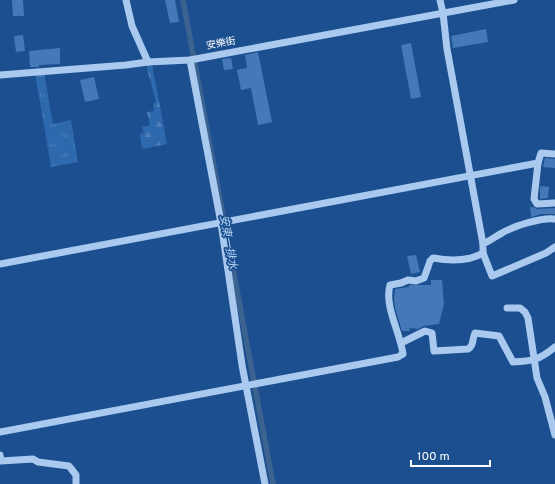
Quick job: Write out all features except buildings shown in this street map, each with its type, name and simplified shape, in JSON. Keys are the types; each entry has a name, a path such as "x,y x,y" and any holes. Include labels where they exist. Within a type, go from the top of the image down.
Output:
{"street":[{"path":"126,0 132,26 148,62"},
{"path":"440,0 447,49 483,244 483,253 492,276 546,253 555,247"},
{"name":"安樂街","path":"0,75 148,62 190,60 514,0"},
{"path":"190,60 221,223 246,386 265,484"},
{"path":"555,154 541,153 538,163 534,199 537,204 555,203"},
{"path":"0,264 538,163"},
{"path":"483,244 503,232 540,219 555,219"},
{"path":"0,432 398,357 403,354 390,308 388,292 390,285 408,280 416,281 424,278 430,261 433,258 451,261 476,258 483,253"},
{"path":"507,308 520,308 525,312 528,318 537,378 545,397 555,435"},
{"path":"401,343 425,331 432,333 434,351 468,349 472,345 472,338 475,332 499,336 514,362 534,361 548,354 555,348"},
{"path":"0,455 1,461 33,458 38,462 69,466 76,475 76,484"}],"green space":[{"path":"152,64 167,144 142,149 140,134 144,133 142,127 150,125 147,112 154,111 153,104 156,102 146,65"},
{"path":"44,72 53,124 71,120 78,162 51,167 35,73"}],"waterway":[{"name":"安東一排水","path":"183,0 273,484"}]}
